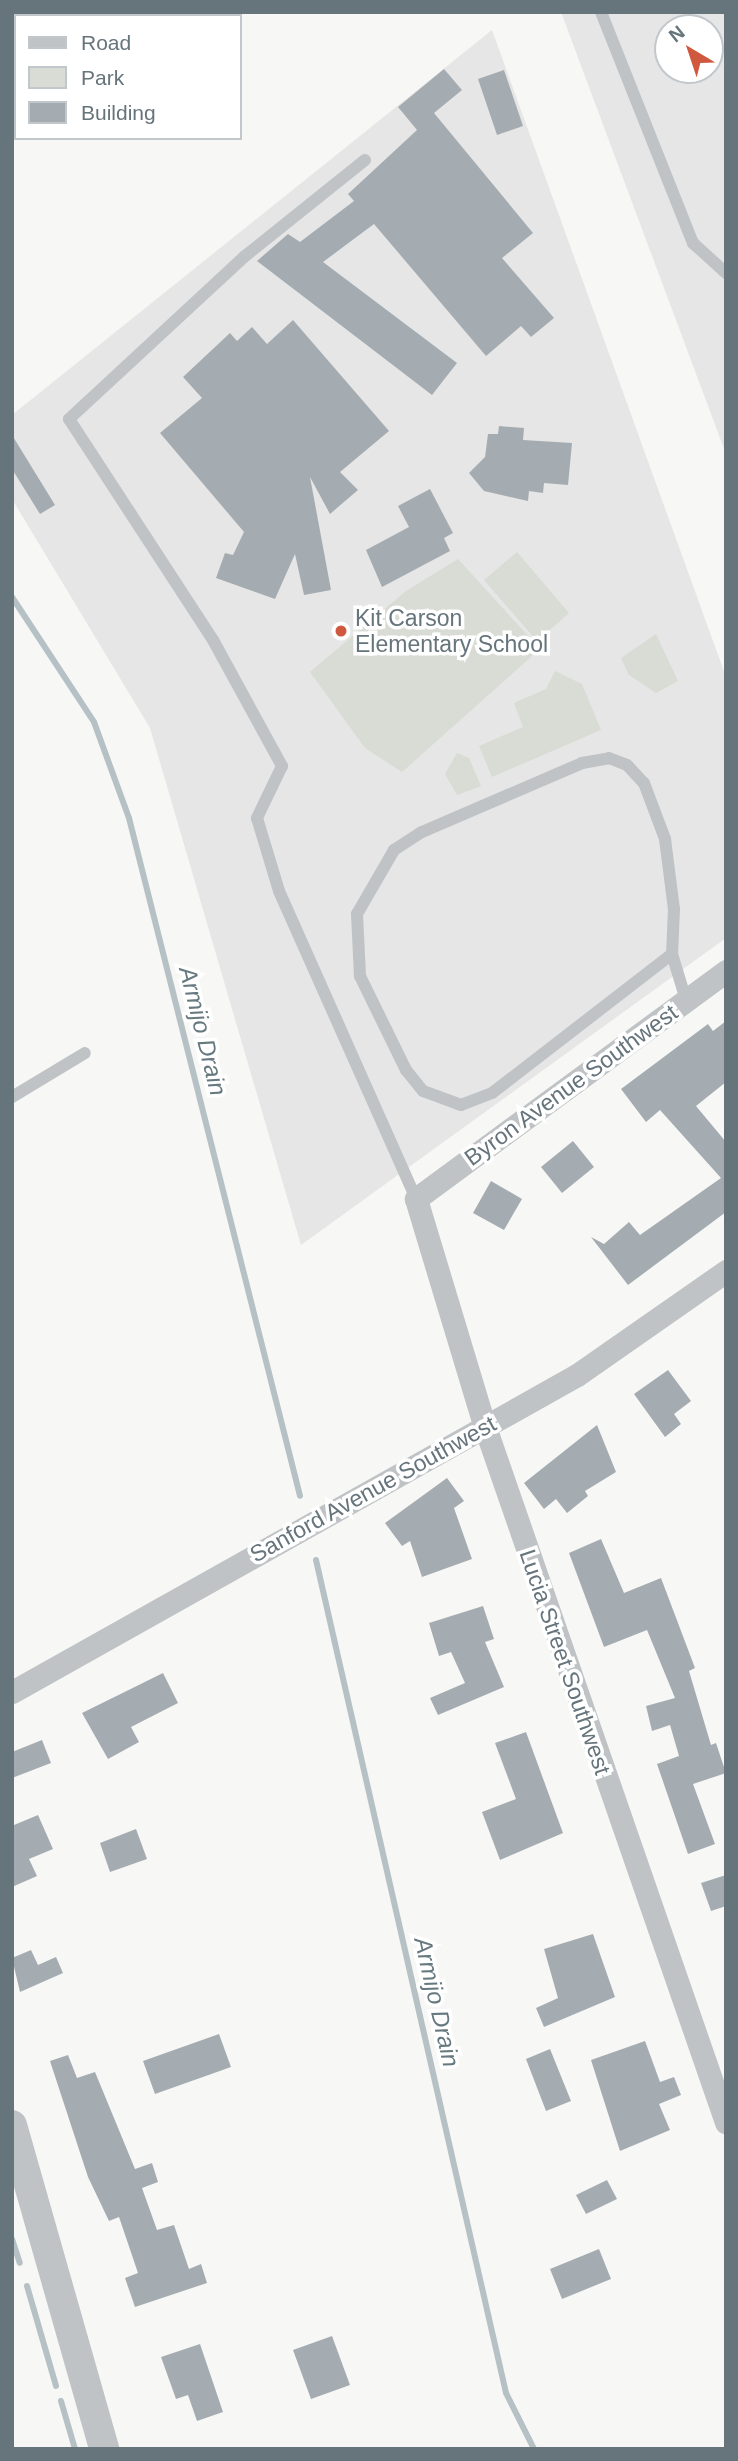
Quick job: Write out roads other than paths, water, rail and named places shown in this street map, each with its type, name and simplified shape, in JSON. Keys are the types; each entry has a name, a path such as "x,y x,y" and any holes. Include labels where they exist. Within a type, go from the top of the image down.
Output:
{"street":[{"name":"Byron Avenue Southwest","path":"416,1199 726,971"},
{"name":"Lucia Street Southwest","path":"416,1199 485,1427 726,2122"},
{"name":"Sanford Avenue Southwest","path":"12,1692 577,1375 726,1271"},
{"path":"12,2125 104,2449"}],"lane":[{"path":"601,12 693,243 726,273"},
{"path":"365,160 246,256 69,419 213,640 282,766 257,818 279,891 416,1199"},
{"path":"672,954 492,1093 461,1105 423,1091 406,1070 360,976 357,914 394,850 422,832 582,763 609,758 627,765 644,783 665,839 674,909 672,954 685,1000"},
{"path":"12,1097 85,1053"}],"waterway":[{"name":"Armijo Drain","path":"12,597 94,722 129,818 300,1496"},
{"name":"Armijo Drain","path":"316,1560 506,2393 534,2449"},
{"path":"12,2239 20,2263"},
{"path":"27,2286 56,2386"},
{"path":"61,2401 75,2449"}],"place":[{"name":"Kit Carson Elementary School","path":"341,631"}]}
